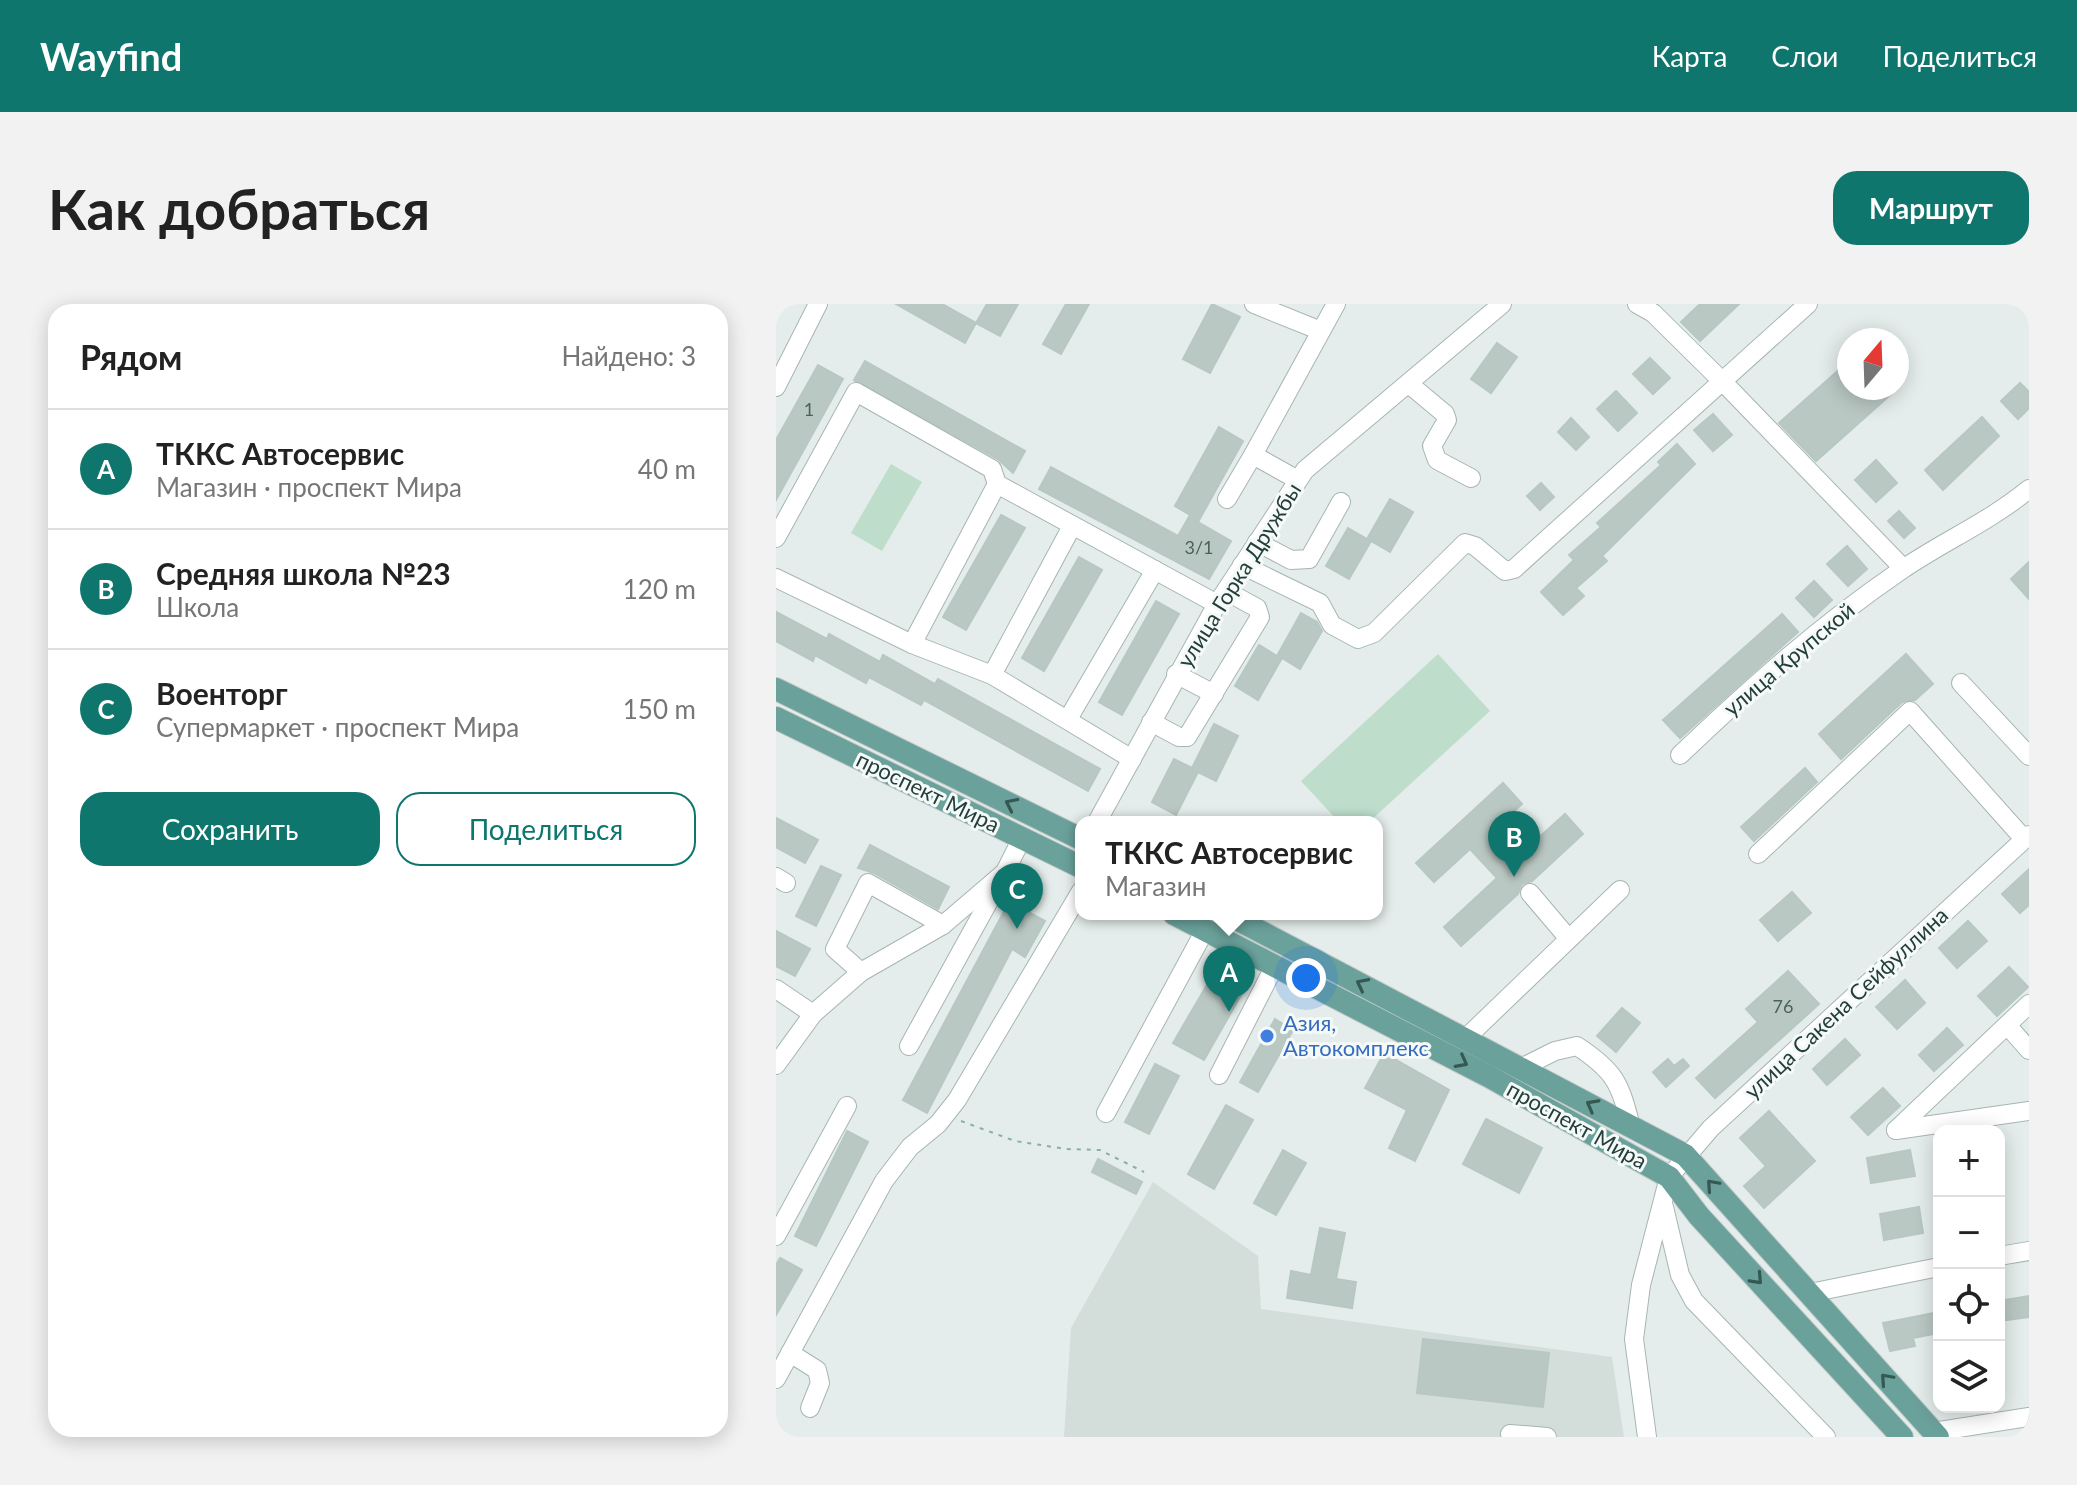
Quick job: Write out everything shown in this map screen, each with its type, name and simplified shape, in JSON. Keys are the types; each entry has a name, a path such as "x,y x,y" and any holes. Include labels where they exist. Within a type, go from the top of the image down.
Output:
{"main road":[{"name":"проспект Мира","path":"776,689 1075,836"},
{"name":"проспект Мира","path":"776,718 1022,838 1075,859"},
{"name":"проспект Мира","path":"1186,920 1488,1076 1669,1177 1699,1216 1902,1437"},
{"name":"проспект Мира","path":"1239,920 1523,1067 1685,1155 1936,1435"}],"street":[{"path":"776,387 818,304"},
{"path":"1254,304 1321,331"},
{"path":"1227,499 1336,304"},
{"name":"улица Горка Дружбы","path":"1100,816 1176,674 1221,598 1305,470 1502,304"},
{"path":"1637,304 1653,313 1724,383 1903,568"},
{"path":"1242,565 1320,603 1332,625 1343,634 1358,639 1374,633 1465,543 1475,546 1505,571 1527,559 1808,304"},
{"path":"1409,384 1445,414 1447,420 1432,446 1437,460 1471,478"},
{"path":"776,538 856,392 992,469 997,484 1071,528 1155,570 1221,598 1257,608 1260,617 1187,737 1179,737 1151,722"},
{"path":"1253,455 1298,480"},
{"path":"912,644 997,484"},
{"name":"улица Крупской","path":"1680,755 1748,690 1825,625 1903,568 1973,529 2029,489"},
{"path":"1257,542 1291,560 1309,559 1341,502"},
{"path":"992,675 1071,528"},
{"path":"1068,719 1155,570"},
{"path":"776,578 912,644 992,675 1132,759"},
{"path":"1176,674 1214,694"},
{"path":"1961,683 2029,756"},
{"path":"1758,854 1910,711 2027,837"},
{"name":"улица Сакена Сейфуллина","path":"1669,1177 1685,1155 2027,837"},
{"path":"909,1046 1022,838"},
{"path":"776,1065 813,1014 861,972 943,925 1005,872"},
{"path":"861,972 835,949 868,883 943,925"},
{"path":"1466,1038 1620,890"},
{"path":"1530,893 1569,939"},
{"path":"776,1379 884,1181 910,1147 957,1100 1075,901"},
{"path":"1106,1113 1205,930"},
{"path":"1219,1075 1275,965"},
{"path":"776,989 813,1014"},
{"path":"2029,1004 1896,1130 2029,1111"},
{"path":"2007,1025 2029,1050"},
{"path":"1523,1067 1555,1051 1577,1046 1605,1064 1621,1085 1631,1127"},
{"path":"776,1236 847,1106"},
{"path":"1647,1437 1634,1339 1641,1285 1669,1177"},
{"path":"1663,1201 1680,1275 1694,1301 1819,1433"},
{"path":"2005,1255 2029,1251"},
{"path":"1810,1293 1933,1268"},
{"path":"790,1353 817,1370 820,1383 810,1408"},
{"path":"1936,1435 2029,1417"},
{"path":"1510,1434 1547,1437"}],"path":[{"path":"945,1115 1015,1141 1066,1149 1100,1150 1144,1172"}],"shaded area":[{"path":"1153,1182 1258,1256 1261,1309 1612,1357 1624,1437 1064,1437 1071,1328"}],"green space":[{"path":"891,464 922,482 882,551 851,533"},
{"path":"1438,654 1490,711 1376,816 1333,816 1301,781"}],"building":[{"path":"896,304 942,304 976,323 965,343"},
{"path":"987,304 1018,304 1000,336 976,323"},
{"path":"1066,304 1089,304 1061,354 1043,344"},
{"path":"1212,304 1240,317 1210,373 1183,359"},
{"path":"1700,304 1739,304 1700,341 1681,322"},
{"path":"1497,343 1517,357 1491,393 1471,379"},
{"path":"1650,358 1670,378 1653,394 1633,374"},
{"path":"865,361 1025,451 1013,473 998,459 854,380"},
{"path":"818,365 843,379 776,500 776,440"},
{"path":"1837,372 1837,400 1885,400 1816,461 1779,423"},
{"path":"2020,383 2029,392 2029,408 2018,419 2001,401"},
{"path":"1616,391 1637,413 1618,431 1597,409"},
{"path":"1713,414 1732,435 1713,451 1694,430"},
{"path":"1982,417 1999,436 1943,490 1925,470"},
{"path":"1571,418 1589,437 1576,450 1558,432"},
{"path":"1219,427 1243,441 1198,522 1231,541 1209,579 1039,489 1051,467 1178,536 1190,515 1175,506"},
{"path":"1677,444 1695,464 1602,556 1607,561 1576,588 1584,596 1563,615 1541,592 1574,560 1569,555 1601,527 1597,523 1661,465 1658,462"},
{"path":"1876,460 1897,483 1876,502 1855,480"},
{"path":"1541,483 1554,497 1540,510 1527,496"},
{"path":"1390,499 1413,512 1390,552 1371,541 1349,579 1326,566 1348,528 1367,539"},
{"path":"1899,511 1915,528 1904,538 1888,521"},
{"path":"1001,515 1025,528 966,630 943,617"},
{"path":"1847,546 1867,569 1848,586 1827,564"},
{"path":"1079,557 1102,570 1044,671 1022,658"},
{"path":"2029,562 2029,599 2011,579"},
{"path":"1814,581 1832,600 1814,617 1796,598"},
{"path":"1156,601 1179,614 1122,715 1099,702"},
{"path":"776,612 827,639 829,634 880,662 883,655 935,684 938,679 1100,769 1088,791 924,700 921,705 869,677 866,683 815,655 813,661 776,641"},
{"path":"1301,613 1317,622 1322,631 1300,669 1282,658 1258,700 1235,686 1259,645 1277,656"},
{"path":"1782,614 1798,632 1680,738 1663,720"},
{"path":"1906,654 1933,684 1915,700 1902,702 1841,759 1819,734"},
{"path":"1214,724 1238,736 1216,781 1198,772 1176,815 1152,802 1174,759 1192,768"},
{"path":"1805,768 1817,782 1754,841 1741,827"},
{"path":"1503,783 1522,804 1486,836 1511,863 1565,814 1583,834 1532,881 1522,884 1518,894 1461,946 1444,927 1497,878 1470,849 1434,882 1416,863"},
{"path":"776,818 818,840 805,863 776,847"},
{"path":"870,845 949,887 938,909 874,873 858,868"},
{"path":"821,866 841,875 816,926 796,916"},
{"path":"2029,869 2029,905 2020,913 2002,894"},
{"path":"1792,892 1811,913 1778,941 1760,920"},
{"path":"1009,902 1045,921 1025,957 1012,949 927,1113 903,1100"},
{"path":"1968,921 1987,941 1957,968 1939,948"},
{"path":"776,931 810,949 795,976 776,966"},
{"path":"2009,967 2028,987 1997,1016 1978,996"},
{"path":"1788,971 1819,1004 1715,1098 1696,1078 1758,1022 1746,1009"},
{"path":"1211,978 1241,995 1204,1060 1173,1043"},
{"path":"1905,980 1925,1003 1897,1029 1876,1007"},
{"path":"1622,1008 1640,1023 1616,1052 1597,1036"},
{"path":"1275,1019 1293,1030 1258,1092 1240,1082"},
{"path":"1947,1028 1963,1045 1934,1071 1919,1055"},
{"path":"1845,1039 1860,1055 1827,1085 1813,1069"},
{"path":"1384,1053 1449,1090 1415,1161 1389,1148 1407,1110 1365,1088"},
{"path":"1668,1059 1674,1066 1683,1059 1689,1066 1666,1087 1653,1072"},
{"path":"1155,1064 1179,1076 1149,1134 1125,1122"},
{"path":"1883,1088 1900,1106 1868,1135 1851,1117"},
{"path":"1226,1105 1253,1120 1214,1189 1188,1174"},
{"path":"1769,1111 1815,1161 1764,1208 1744,1186 1766,1166 1740,1138"},
{"path":"1486,1119 1542,1148 1519,1193 1463,1164"},
{"path":"847,1131 868,1142 816,1246 795,1236"},
{"path":"1283,1150 1306,1163 1276,1215 1254,1203"},
{"path":"1910,1150 1915,1176 1871,1183 1867,1158"},
{"path":"1098,1159 1142,1182 1136,1194 1092,1172"},
{"path":"1919,1207 1923,1233 1884,1240 1880,1214"},
{"path":"1320,1228 1345,1233 1336,1279 1356,1282 1352,1308 1287,1298 1291,1271 1311,1275"},
{"path":"780,1258 802,1270 776,1315 776,1265"},
{"path":"2029,1296 2029,1317 2005,1320 2005,1300"},
{"path":"1933,1313 1933,1334 1913,1338 1915,1346 1890,1351 1883,1323"},
{"path":"1423,1339 1549,1353 1543,1407 1417,1393"}],"place":[{"name":"Средняя школа №23","path":"1514,877"},
{"name":"Военторг","path":"1017,929"},
{"name":"ТККС Автосервис","path":"1229,1012"},
{"name":"Азия, Автокомплекс","path":"1267,1036"}]}
